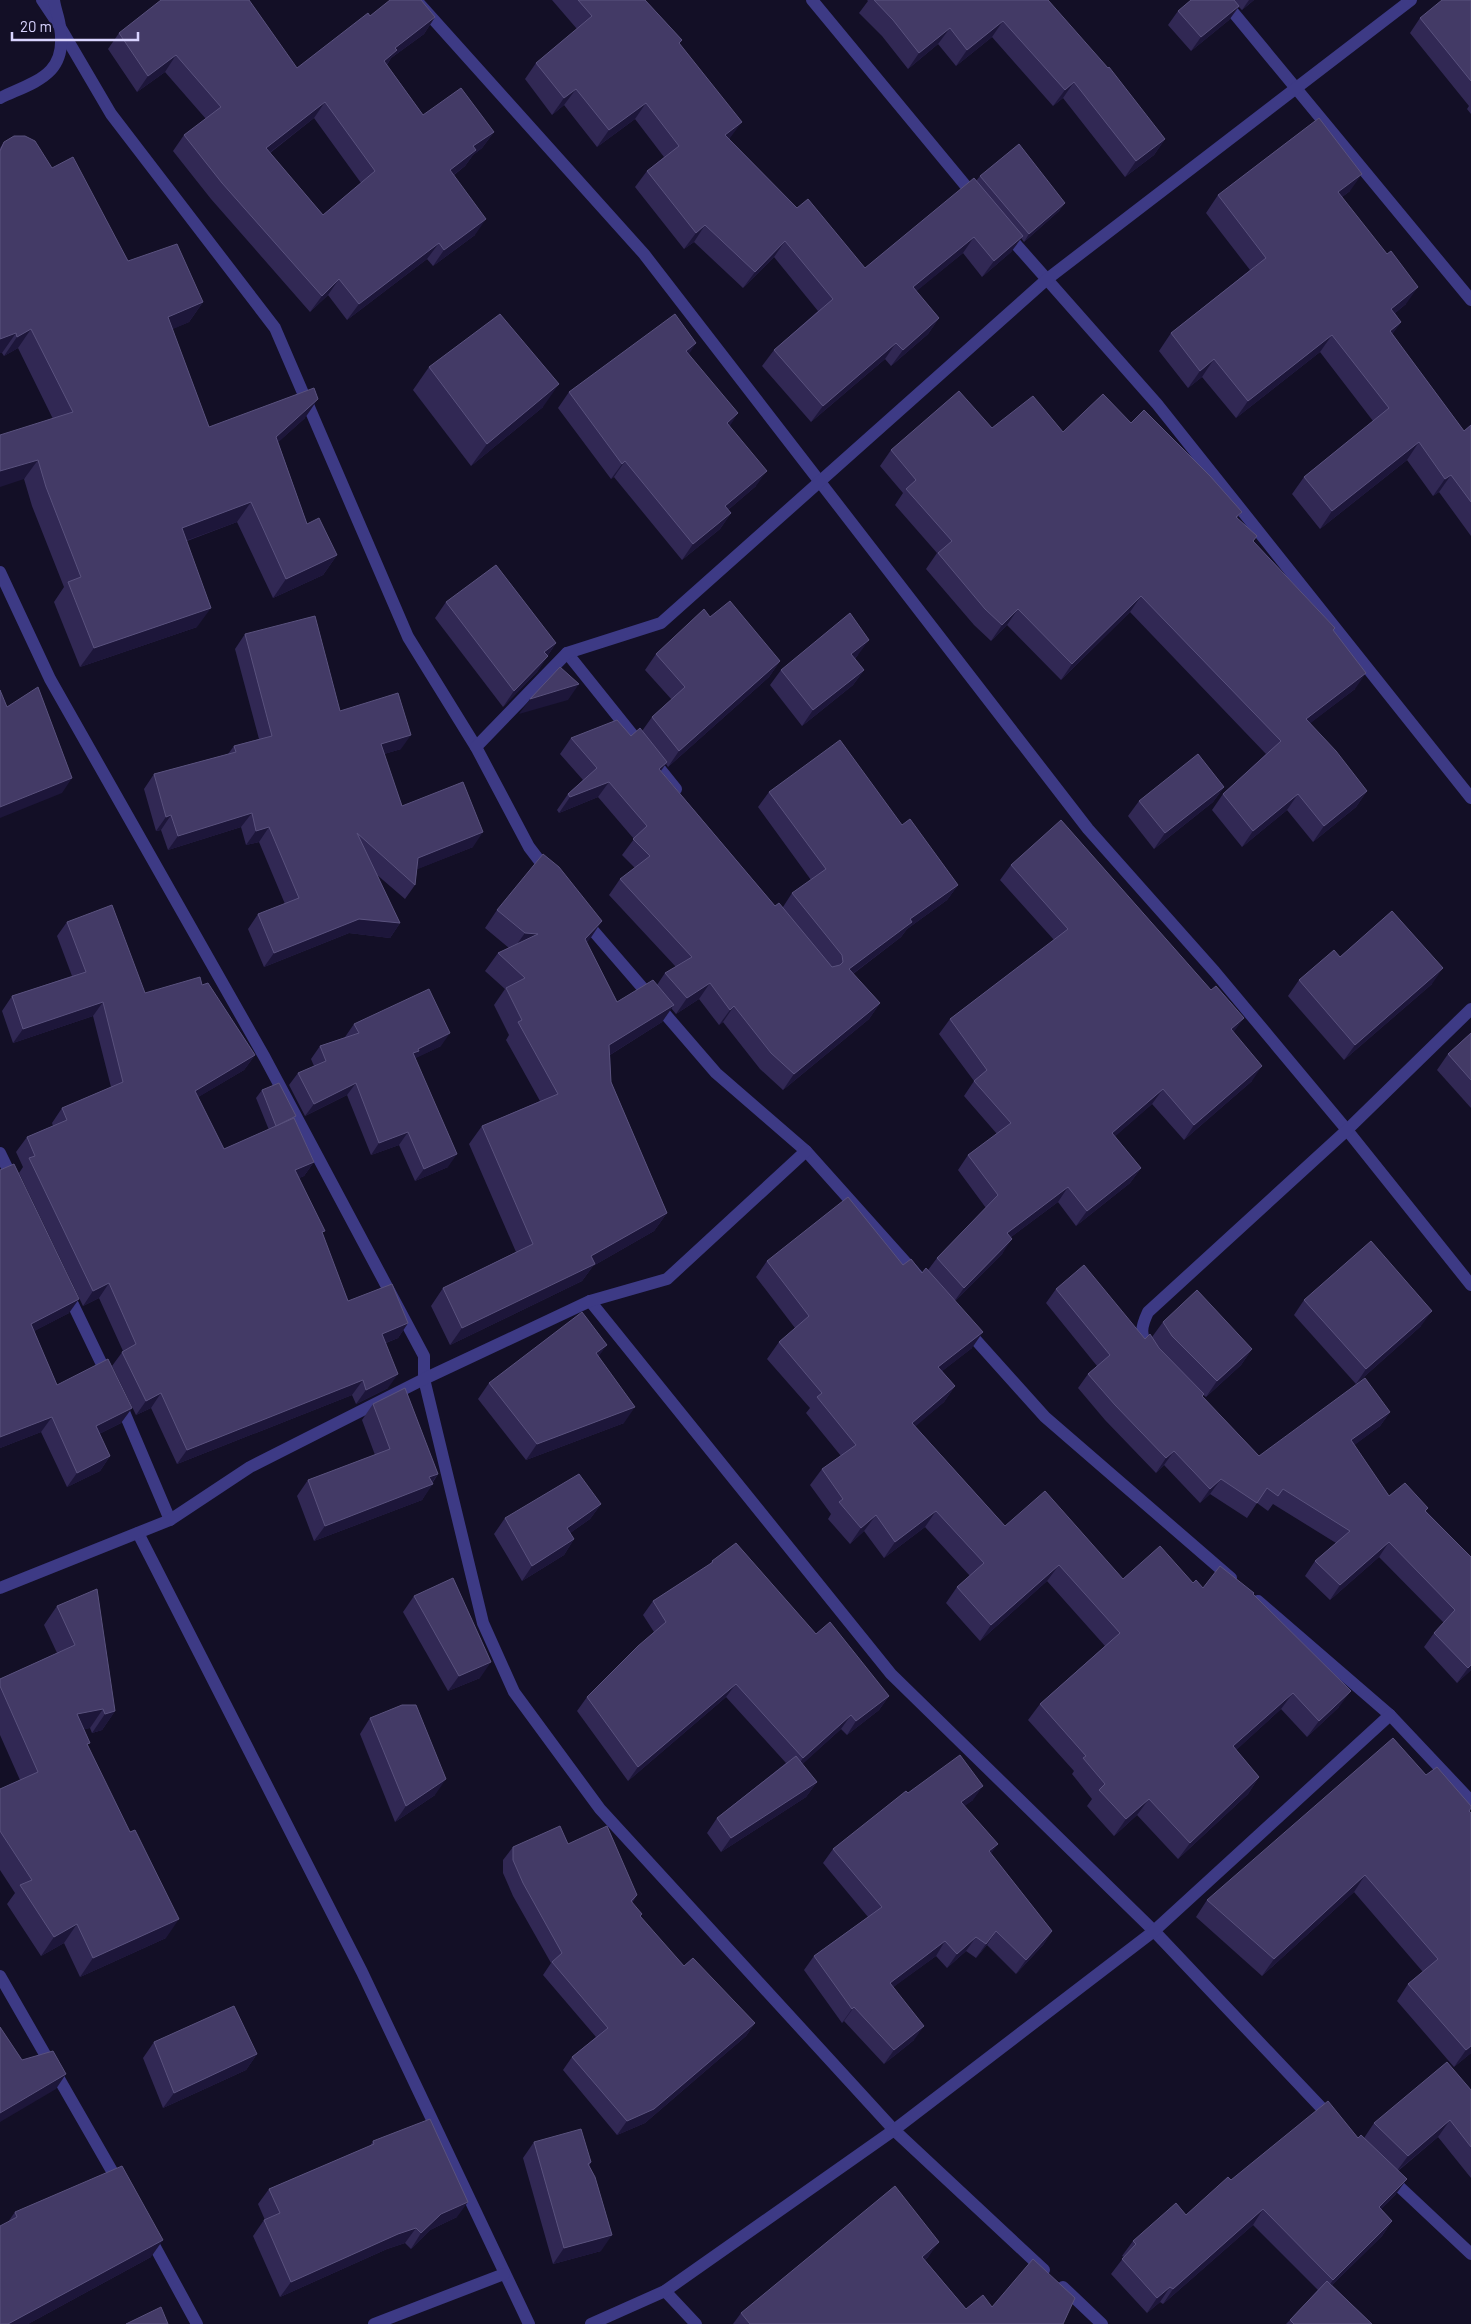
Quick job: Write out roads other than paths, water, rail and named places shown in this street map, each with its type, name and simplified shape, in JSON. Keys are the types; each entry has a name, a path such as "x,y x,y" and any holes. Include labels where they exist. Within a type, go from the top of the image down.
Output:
{"street":[{"path":"42,0 60,26 111,114 275,328 408,637 476,747 529,847 553,879"},
{"path":"0,98 47,76 56,65 61,52 60,26 54,0"},
{"path":"416,0 644,254 1088,829 1215,972 1347,1130 1471,1285"},
{"path":"812,0 984,208"},
{"path":"1223,0 1471,300"},
{"path":"476,747 567,653 661,623 1046,280 1411,0"},
{"path":"996,222 1157,404 1471,798"},
{"path":"0,572 50,679 265,1058 424,1356 424,1379 483,1623 514,1692 600,1810 894,2130 1102,2324"},
{"path":"567,653 683,799"},
{"path":"576,910 716,1073 806,1151 926,1284"},
{"path":"1155,1357 1144,1341 1140,1329 1148,1312 1347,1130 1471,1009"},
{"path":"0,1588 170,1520 250,1467 424,1379 590,1301 667,1279 806,1151"},
{"path":"0,1153 20,1195"},
{"path":"61,1280 126,1413 170,1520"},
{"path":"590,1301 891,1674 1154,1931 1339,2127"},
{"path":"959,1321 1045,1417 1390,1715 1471,1801"},
{"path":"138,1534 362,1972 529,2324"},
{"path":"591,2324 665,2291 894,2130 1154,1931 1390,1715"},
{"path":"0,1976 124,2192"},
{"path":"1381,2169 1471,2254"},
{"path":"144,2226 197,2324"},
{"path":"374,2324 504,2274"},
{"path":"665,2291 696,2324"}]}
